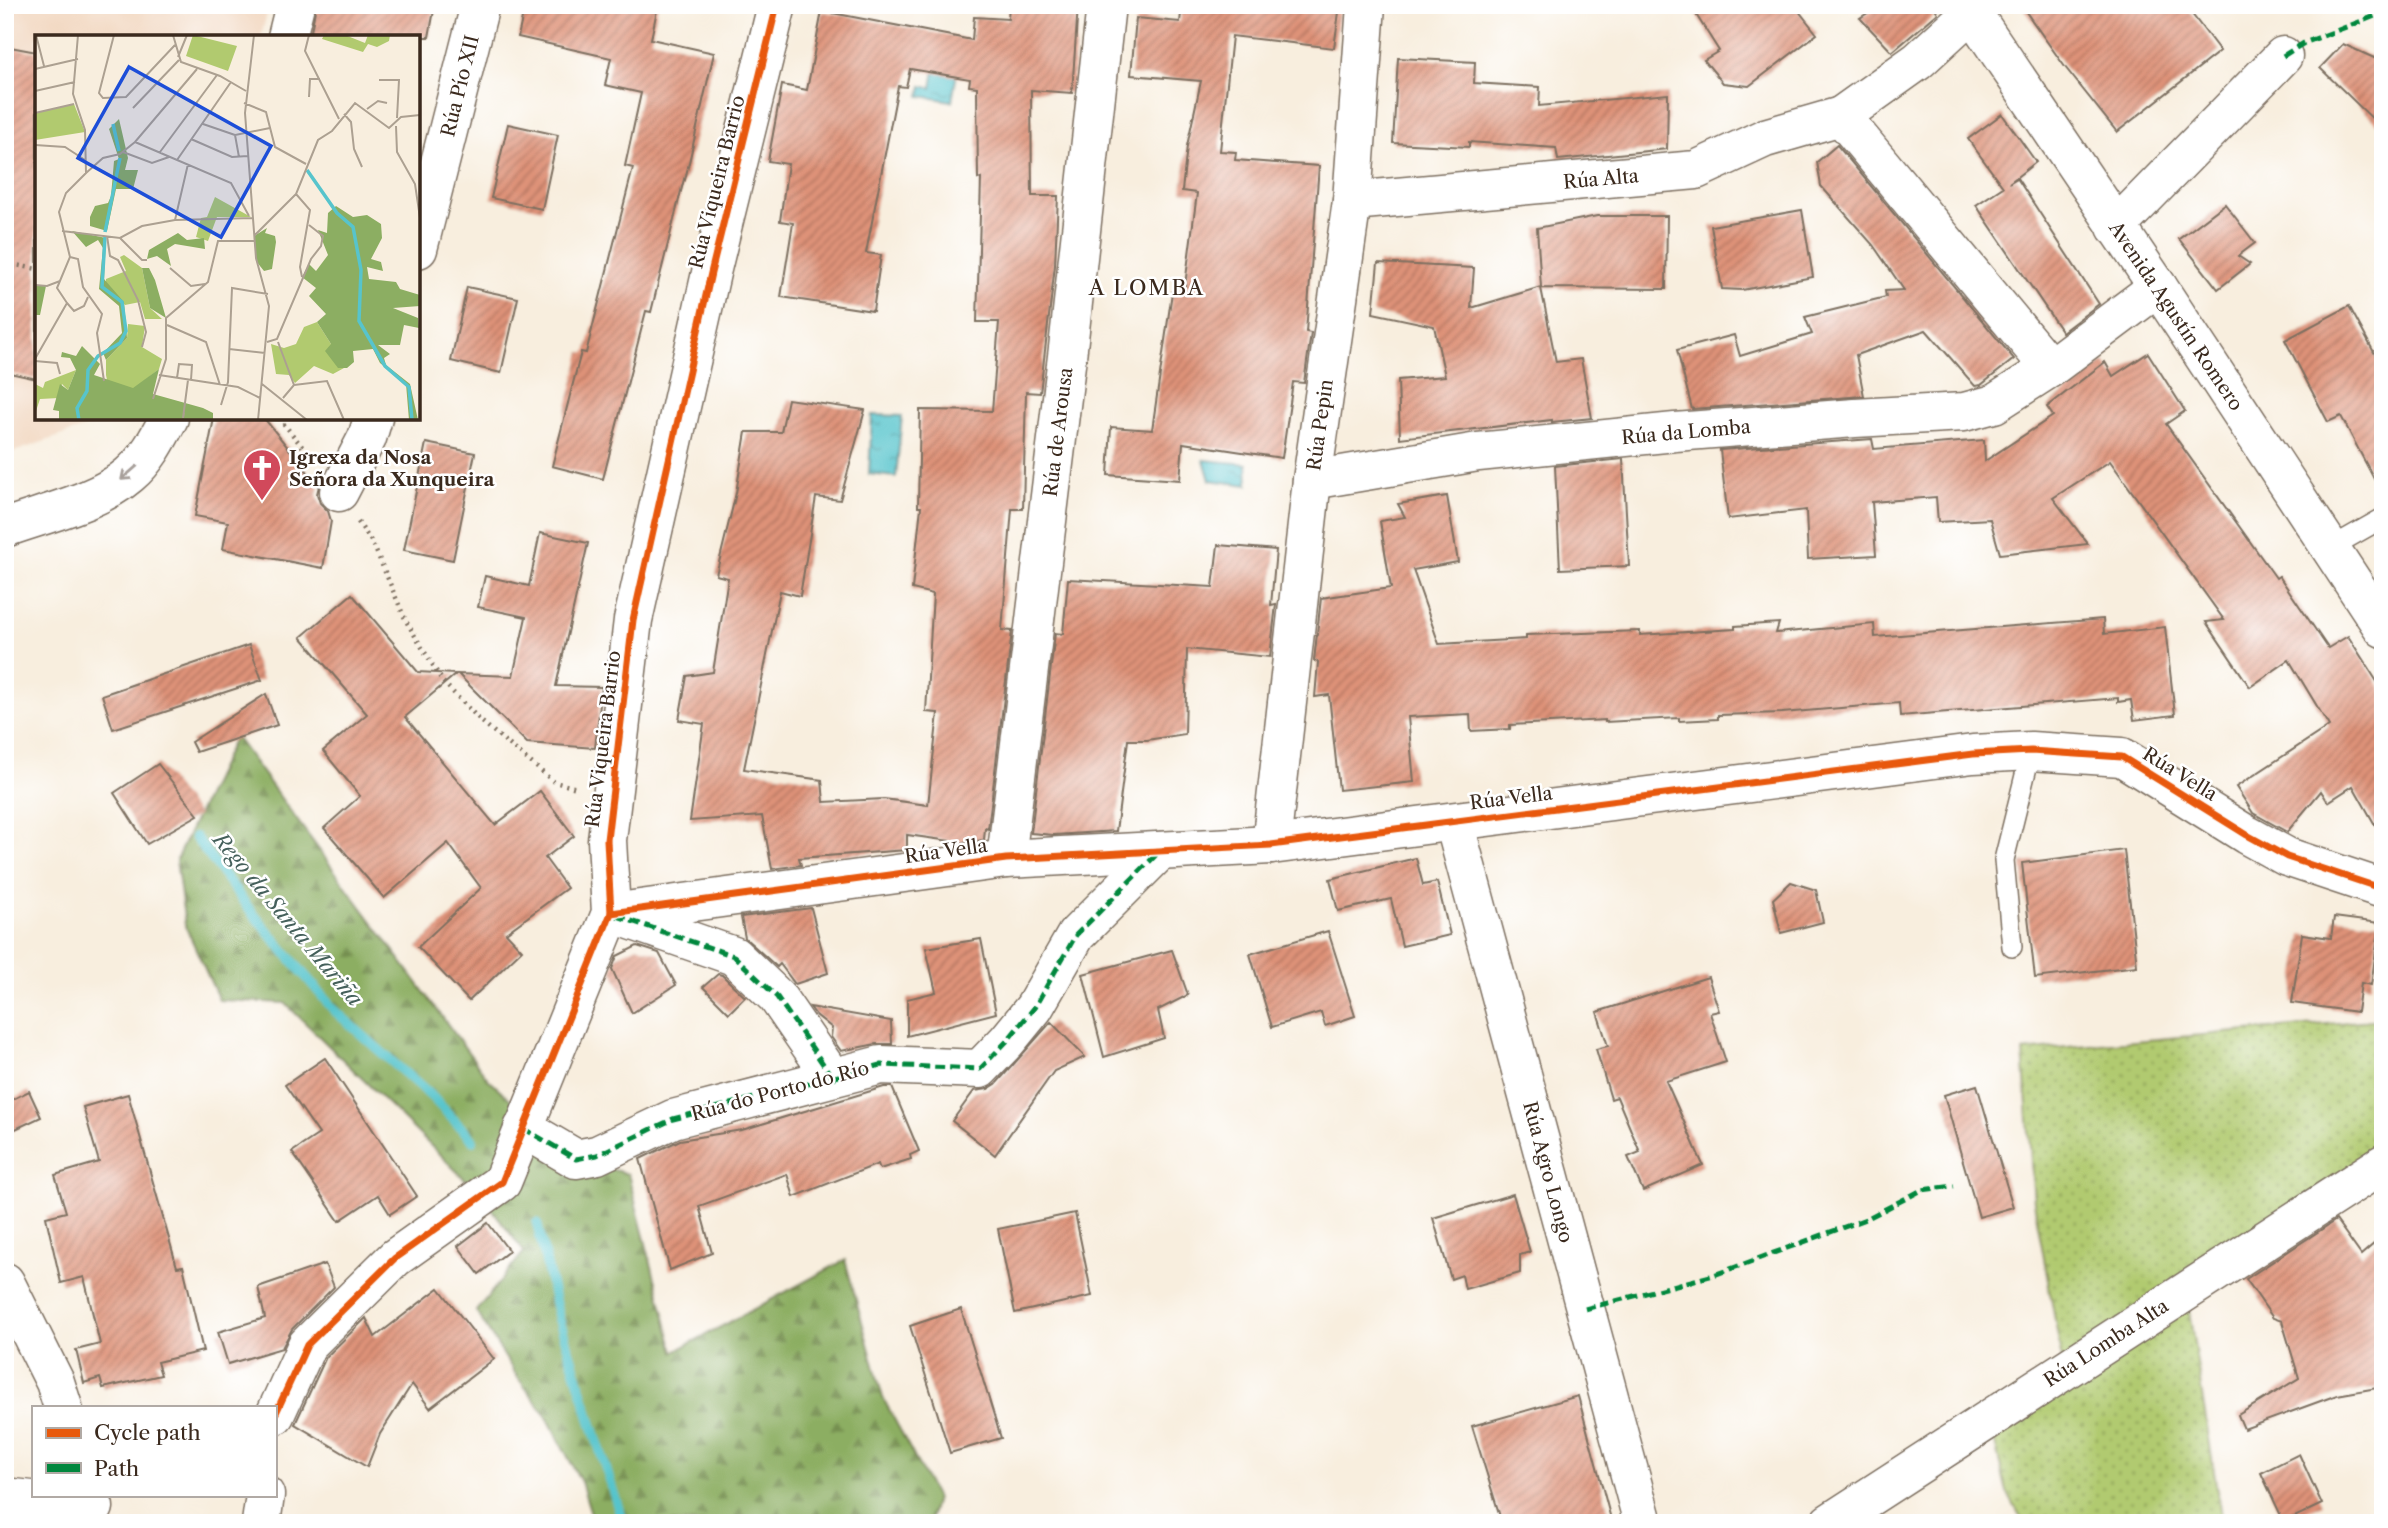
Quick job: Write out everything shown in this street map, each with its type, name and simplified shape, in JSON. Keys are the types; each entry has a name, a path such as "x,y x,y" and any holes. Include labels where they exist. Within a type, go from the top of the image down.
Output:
{"street":[{"path":"288,35 295,5"},
{"name":"Rúa Pío XII","path":"420,241 480,5"},
{"name":"Rúa Viqueira Barrio","path":"276,1413 307,1345 396,1258 502,1182 611,913 607,840 633,620 711,273 777,5"},
{"name":"Rúa de Arousa","path":"1006,859 1068,348 1106,5"},
{"name":"Rúa Pepin","path":"1271,845 1312,480 1352,201 1366,5"},
{"path":"1973,8 1918,61 1841,116 2050,368"},
{"name":"Avenida Agustín Romero","path":"1973,8 2383,628"},
{"path":"2116,227 2283,56"},
{"name":"Rúa Alta","path":"1352,201 1696,170 1765,138 1841,116"},
{"name":"Rúa da Lomba","path":"1312,480 1491,450 1772,424 1964,412 1994,404 2050,368 2158,287"},
{"path":"5,528 94,496 128,476 154,446 168,420"},
{"path":"339,492 367,438 372,420"},
{"name":"Rúa Vella","path":"611,913 1006,859 1271,845 1973,754 2031,751 2122,757 2287,857 2383,889"},
{"name":"Rúa Agro Longo","path":"1454,822 1643,1523"},
{"name":"Rúa do Porto do Río","path":"523,1128 576,1159 597,1155 674,1119 881,1065 980,1069 1034,1007 1076,935 1160,851"},
{"path":"611,913 734,956 777,997 832,1076"},
{"name":"Rúa Lomba Alta","path":"1829,1523 2383,1164"},
{"path":"5,1282 55,1382 63,1406"},
{"path":"261,1523 265,1496"},
{"path":"5,1497 96,1508"}],"lane":[{"path":"2330,548 2383,518"},
{"path":"2012,947 2004,860 2031,751"}],"path":[{"path":"5,263 35,269"},
{"path":"281,420 339,492 373,544 406,621 443,682 481,721 554,782 612,796"}],"shaded area":[{"path":"5,5 269,5 262,35 35,35 35,420 96,420 89,426 5,455"}],"green space":[{"path":"235,736 488,1079 576,1159 628,1174 674,1352 845,1260 883,1398 936,1498 929,1523 594,1523 581,1482 546,1415 518,1378 476,1311 524,1252 483,1197 285,1003 219,1000 185,925 176,860"},
{"path":"2383,1019 2383,1164 2186,1292 2222,1523 2024,1523 2007,1492 1989,1420 2064,1371 2034,1202 2023,1051"}],"water":[{"path":"938,52 960,56 952,101 920,96 922,86 932,88"},
{"path":"872,415 902,416 896,477 869,474"},
{"path":"1204,460 1247,464 1248,485 1210,480"}],"building":[{"path":"316,5 435,5 429,37 310,35"},
{"path":"525,5 658,5 651,39 714,53 651,312 646,311 603,479 552,466 581,352 586,353 633,168 625,166 641,93 605,85 611,58 518,37"},
{"path":"1009,5 1078,5 1072,93 1031,90 1032,196 1058,196 1055,265 1040,393 1026,392 1023,509 1012,509 1002,630 1012,631 988,829 985,828 984,840 964,843 907,835 907,850 799,858 801,865 772,869 762,816 690,821 704,724 679,720 687,676 713,672 728,578 716,575 736,493 746,432 781,432 788,399 865,410 840,500 816,497 800,596 780,591 744,769 822,780 824,802 884,799 928,805 938,713 926,712 933,594 912,589 921,507 918,507 920,410 992,411 999,322 977,322 981,178 978,179 977,87 969,86 970,79 910,69 906,87 898,86 866,253 881,255 873,311 781,297 793,223 780,221 788,164 768,161 782,85 807,90 822,11 972,40 974,17 1008,19"},
{"path":"1182,5 1284,5 1339,12 1334,48 1232,36 1220,151 1236,152 1235,160 1319,166 1306,332 1311,333 1304,383 1293,382 1282,458 1183,443 1180,480 1108,475 1111,427 1152,430 1172,292 1184,293 1197,193 1182,191 1187,146 1201,81 1131,75 1136,18 1180,22"},
{"path":"1690,5 1794,5 1817,34 1749,86 1723,83 1704,60 1719,51"},
{"path":"1880,5 1933,5 1938,13 1892,52 1860,18"},
{"path":"2021,5 2185,5 2220,51 2117,132 2065,67"},
{"path":"2343,44 2383,62 2383,129 2320,68"},
{"path":"5,46 35,52 35,379 5,372"},
{"path":"1398,58 1475,62 1474,83 1540,87 1539,106 1668,94 1667,149 1558,160 1556,148 1469,142 1469,147 1393,143"},
{"path":"2002,114 2036,162 2009,183 2017,178 2099,304 2062,332 1976,205 2003,187 1968,139"},
{"path":"508,124 558,135 542,209 491,198"},
{"path":"1837,145 2014,359 1981,385 1975,386 1926,330 1856,355 1864,396 1692,409 1677,350 1734,335 1740,356 1812,334 1805,317 1886,297 1885,291 1904,290 1873,245 1821,186 1817,162"},
{"path":"2225,204 2255,243 2238,256 2250,264 2218,289 2179,239"},
{"path":"1802,210 1813,277 1742,290 1722,289 1711,226"},
{"path":"1597,216 1667,216 1666,289 1541,288 1556,362 1581,359 1592,418 1552,420 1400,438 1398,380 1445,376 1434,326 1373,313 1378,263 1474,268 1471,308 1541,287 1537,228"},
{"path":"467,287 518,298 501,373 451,361"},
{"path":"2349,306 2383,369 2383,496 2341,416 2328,422 2285,340"},
{"path":"2148,353 2185,411 2166,424 2276,578 2279,576 2328,648 2348,636 2383,691 2383,839 2353,786 2328,802 2321,791 2287,832 2253,813 2236,787 2329,726 2289,660 2250,687 2206,622 2224,620 2110,461 2053,498 2088,544 2000,554 1990,519 1938,522 1936,497 1872,502 1876,555 1808,559 1806,510 1728,519 1720,450 1872,439 1874,449 1984,440 1985,461 2053,416 2047,407 2105,362 2113,376"},
{"name":"Igrexa da Nosa Señora da Xunqueira","path":"214,420 266,420 319,486 317,494 320,503 328,511 331,521 323,568 223,549 228,522 195,516"},
{"path":"426,443 475,453 453,560 404,550"},
{"path":"1623,459 1629,566 1560,569 1555,466"},
{"path":"1447,496 1458,562 1413,570 1439,644 1526,639 1526,635 1640,631 1640,635 1735,629 1735,626 1779,623 1776,633 1874,624 1875,637 2103,619 2104,634 2165,627 2175,715 2134,720 2131,700 2118,702 2118,698 1900,716 1899,703 1782,713 1718,715 1718,719 1605,720 1510,725 1510,729 1471,731 1470,714 1408,717 1414,782 1339,790 1329,695 1315,697 1318,662 1314,661 1321,598 1391,588 1380,521 1405,517 1398,504"},
{"path":"540,533 588,543 556,686 602,687 595,748 527,743 458,674 513,676 526,617 478,607 485,576 529,586"},
{"path":"1218,545 1276,550 1271,605 1276,604 1270,657 1187,649 1185,734 1128,740 1116,831 1054,835 1031,833 1055,633 1063,634 1068,579 1213,587"},
{"path":"352,594 418,672 456,674 405,717 495,825 540,791 574,836 545,858 567,888 506,933 522,950 469,1001 418,947 481,888 448,843 384,898 324,828 360,796 323,751 367,714 301,637"},
{"path":"249,645 262,680 113,729 102,695"},
{"path":"266,694 277,725 196,752 191,742"},
{"path":"158,764 198,815 147,844 114,793"},
{"path":"2124,850 2137,966 2035,978 2022,863"},
{"path":"1416,858 1423,885 1437,882 1450,935 1402,946 1391,899 1338,911 1330,879"},
{"path":"1791,882 1816,890 1823,922 1781,933 1773,899"},
{"path":"811,908 828,973 795,984 780,964 777,967 745,938 741,917"},
{"path":"2334,917 2380,923 2371,985 2361,983 2357,1012 2292,1003 2302,934 2331,938"},
{"path":"1328,931 1355,1016 1325,1026 1321,1012 1272,1027 1250,954"},
{"path":"981,939 996,1013 907,1036 907,999 936,992 926,948"},
{"path":"637,946 659,953 676,985 632,1013 612,969 617,956"},
{"path":"1172,950 1188,995 1158,1010 1164,1038 1104,1057 1083,974"},
{"path":"718,974 745,997 729,1013 703,987"},
{"path":"1708,977 1719,1011 1710,1013 1726,1062 1666,1081 1703,1165 1643,1191 1628,1157 1640,1152 1617,1097 1611,1099 1596,1049 1608,1046 1597,1012"},
{"path":"810,1007 891,1021 892,1044 876,1044 841,1051 831,1037 832,1028"},
{"path":"1051,1022 1085,1057 1054,1071 995,1155 952,1121 974,1091 988,1089 996,1084"},
{"path":"325,1058 417,1196 390,1214 378,1195 339,1221 292,1152 319,1134 285,1085"},
{"path":"1977,1085 2013,1207 1979,1217 1944,1095"},
{"path":"884,1087 892,1087 919,1151 910,1155 911,1159 880,1169 878,1164 794,1197 787,1174 699,1206 712,1253 670,1270 640,1159 680,1140 742,1130"},
{"path":"29,1091 41,1117 5,1134 5,1103"},
{"path":"128,1094 177,1267 183,1266 203,1351 157,1362 161,1375 103,1388 100,1378 84,1383 76,1350 100,1344 84,1277 61,1283 46,1217 66,1212 55,1175 99,1162 83,1107"},
{"path":"1513,1194 1530,1252 1520,1255 1520,1273 1465,1289 1462,1275 1451,1279 1433,1218"},
{"path":"1075,1213 1092,1296 1015,1313 998,1229"},
{"path":"2336,1220 2361,1255 2383,1236 2383,1387 2337,1395 2244,1429 2238,1415 2299,1378 2282,1321 2273,1318 2246,1279"},
{"path":"488,1223 509,1251 479,1274 458,1246"},
{"path":"325,1264 334,1287 292,1329 282,1348 228,1364 218,1332 265,1318 258,1287"},
{"path":"439,1288 494,1359 430,1408 412,1384 380,1434 367,1467 295,1424 326,1357 366,1318 375,1337"},
{"path":"961,1309 1001,1438 950,1453 910,1326"},
{"path":"1578,1396 1612,1523 1502,1523 1472,1426"},
{"path":"2299,1454 2322,1504 2284,1522 2261,1473"}],"waterway":[{"name":"Rego da Santa Mariña","path":"195,837 250,910 334,1010 433,1098 473,1140"},
{"name":"Rego da Santa Mariña","path":"537,1223 559,1319 623,1523"}],"marked path":[{"path":"2283,56 2304,43 2383,13"},
{"path":"523,1128 576,1159 597,1155 673,1119 881,1065 980,1069 1034,1008 1076,935 1160,851"},
{"path":"617,916 734,956 777,997 832,1077"},
{"path":"1585,1309 1714,1275 1866,1219 1922,1190 1954,1186"}],"cycle path":[{"path":"276,1413 307,1345 395,1258 502,1182 611,913 607,840 633,620 711,273 777,5"},
{"path":"611,913 1006,859 1271,845 1973,754 2031,751 2122,757 2287,857 2383,889"}],"place":[{"name":"Igrexa da Nosa Señora da Xunqueira","path":"262,502"}],"district":[{"name":"A LOMBA","path":"1147,287"}]}
